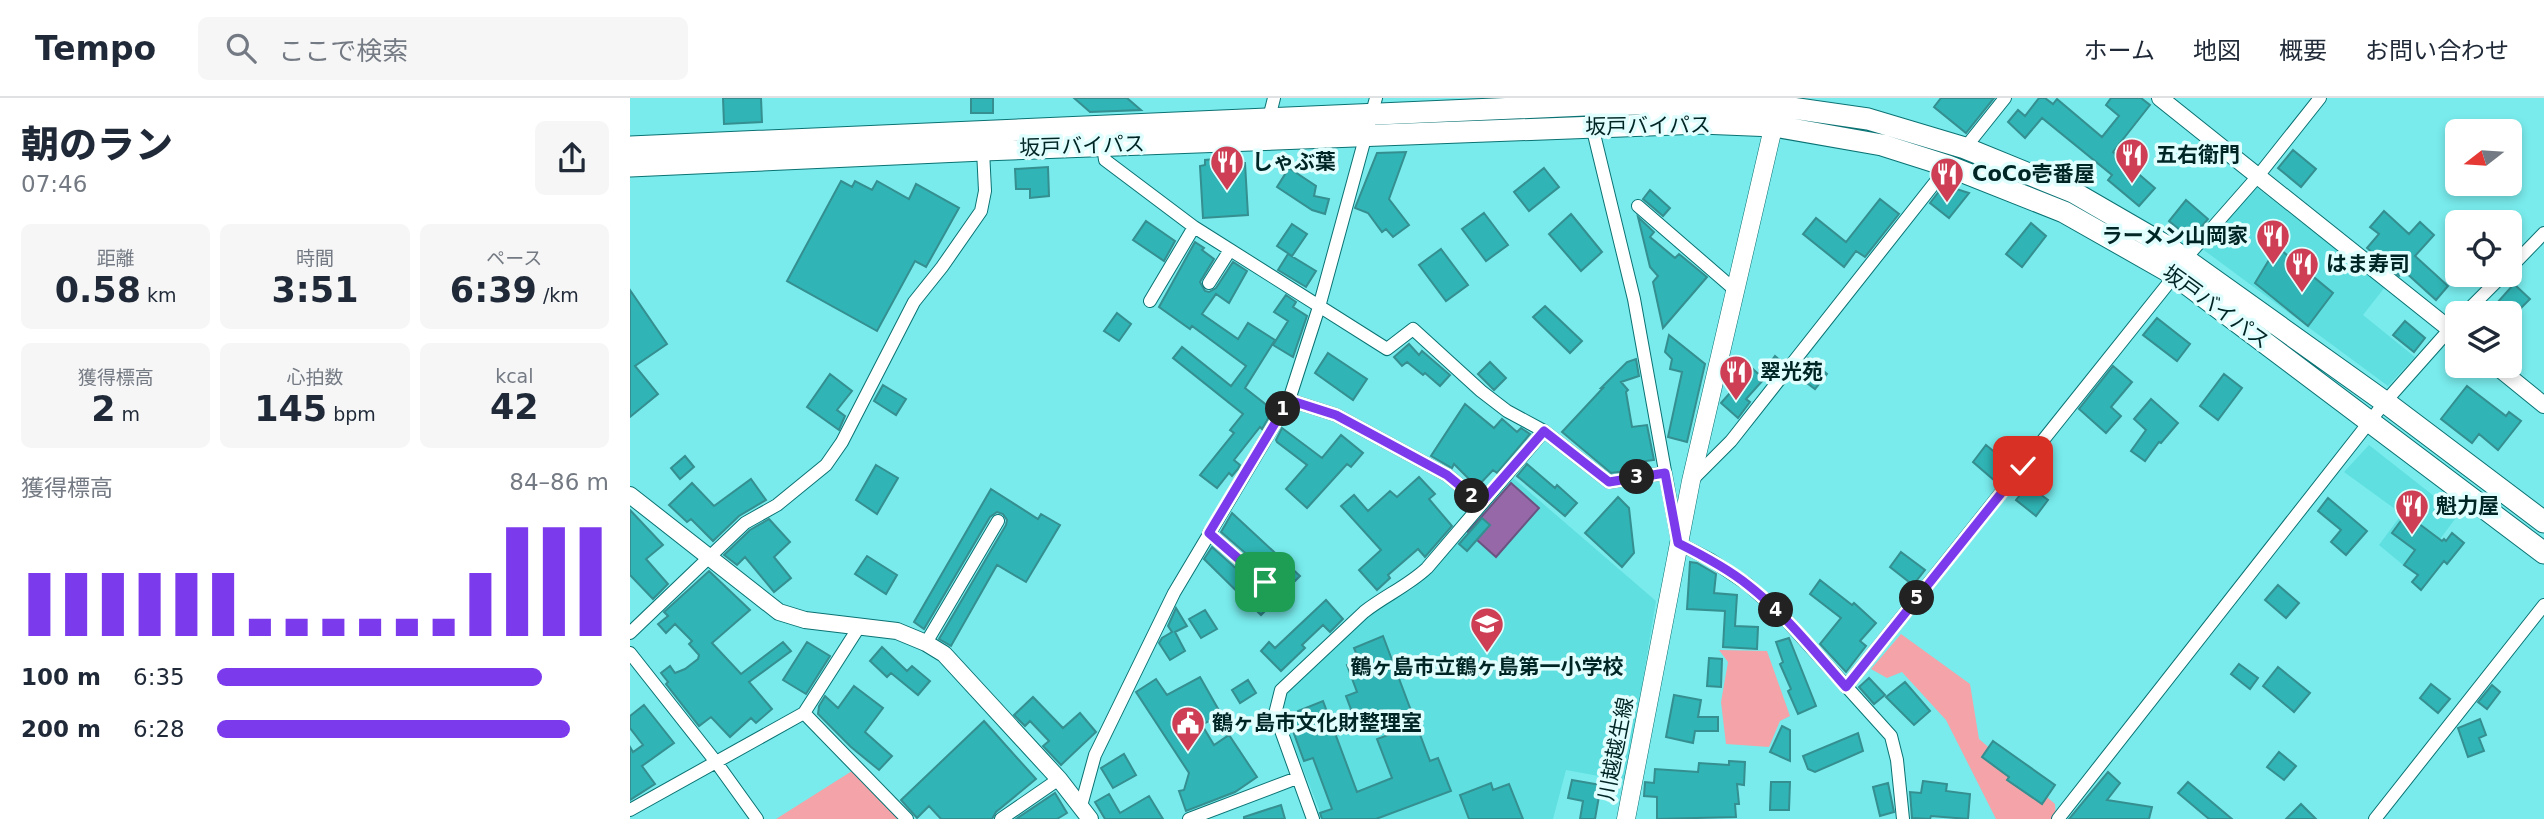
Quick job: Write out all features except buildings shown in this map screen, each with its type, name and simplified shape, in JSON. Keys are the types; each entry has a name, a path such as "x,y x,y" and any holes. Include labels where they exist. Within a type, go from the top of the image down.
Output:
{"highway":[{"name":"坂戸バイパス","path":"630,166 1103,145 1372,116 1584,102 1704,103 1868,120 1965,148 2073,192 2168,247 2180,267 2370,422 2544,553"},
{"name":"坂戸バイパス","path":"630,147 1272,108 1372,116 1591,126 1701,123 1777,110 1948,166 2064,212 2180,267 2385,402 2544,522"}],"main road":[{"name":"川越越生線","path":"1626,819 1691,481 1777,110"}],"street":[{"path":"1965,148 2005,98"},
{"path":"2160,98 2445,320"},
{"path":"1846,687 2180,267 2320,98"},
{"path":"1085,812 1095,755 1174,593 1289,400 1319,307 1372,116"},
{"path":"1591,126 1634,299 1678,543 1748,584 1780,613 1891,736 1898,760 1903,819"},
{"path":"1103,145 1105,160 1195,227 1387,349 1413,329 1481,391 1507,411 1544,431 1609,482 1665,473"},
{"path":"630,633 745,523 777,505 826,465 842,442 914,302 981,211 985,191 983,150"},
{"path":"1691,481 1731,441 1948,166"},
{"path":"1638,206 1735,290"},
{"path":"1150,301 1195,227"},
{"path":"2522,256 2544,233"},
{"path":"1209,283 1230,250"},
{"path":"2477,301 2491,287"},
{"path":"2058,819 2385,402 2445,339"},
{"path":"2511,378 2544,405"},
{"path":"1289,400 1336,415 1447,475 1481,503"},
{"path":"1312,819 1275,714 1281,690 1364,611 1378,600 1410,583 1427,568 1544,431"},
{"path":"632,500 779,612 805,620 897,631 944,654 1059,779 1085,812"},
{"path":"926,643 998,521"},
{"path":"1209,533 1265,582"},
{"path":"2375,819 2544,605"},
{"path":"630,810 803,713 859,628"},
{"path":"630,653 757,819"},
{"path":"803,713 907,819"},
{"path":"1189,819 1297,778"},
{"path":"1000,819 1059,779"}],"shaded area":[{"path":"2256,187 2385,287 2363,315 2415,357 2388,386 2201,248 2244,195 2248,198"},
{"path":"2369,445 2458,515 2414,574 2379,545 2402,514 2344,472"},
{"name":"鶴ヶ島市立鶴ヶ島第一小学校","path":"1512,477 1656,601 1626,781 1566,770 1553,819 1323,819 1282,717 1287,693 1366,615 1381,604 1413,589"},
{"path":"1511,483 1539,508 1496,557 1468,532"},
{"path":"1901,634 1970,684 1979,739 2055,804 2056,819 1996,819 1946,720 1902,672 1887,678 1871,669"},
{"path":"1719,650 1767,651 1790,716 1780,721 1769,747 1726,744 1721,702 1728,662"},
{"path":"852,771 899,819 776,819"}],"place":[{"name":"五右衛門","path":"2132,185"},
{"name":"しゃぶ葉","path":"1227,192"},
{"name":"CoCo壱番屋","path":"1947,204"},
{"name":"ラーメン山岡家","path":"2273,266"},
{"name":"はま寿司","path":"2302,294"},
{"name":"翠光苑","path":"1736,402"},
{"name":"魁力屋","path":"2412,536"},
{"name":"鶴ヶ島市立鶴ヶ島第一小学校","path":"1487,654"},
{"name":"鶴ヶ島市文化財整理室","path":"1188,753"}],"route":[{"path":"1265,582 1209,533 1289,400 1336,415 1447,475 1481,503 1544,431 1609,482 1665,473 1678,543 1748,584 1780,613 1846,687 2023,466"}]}
